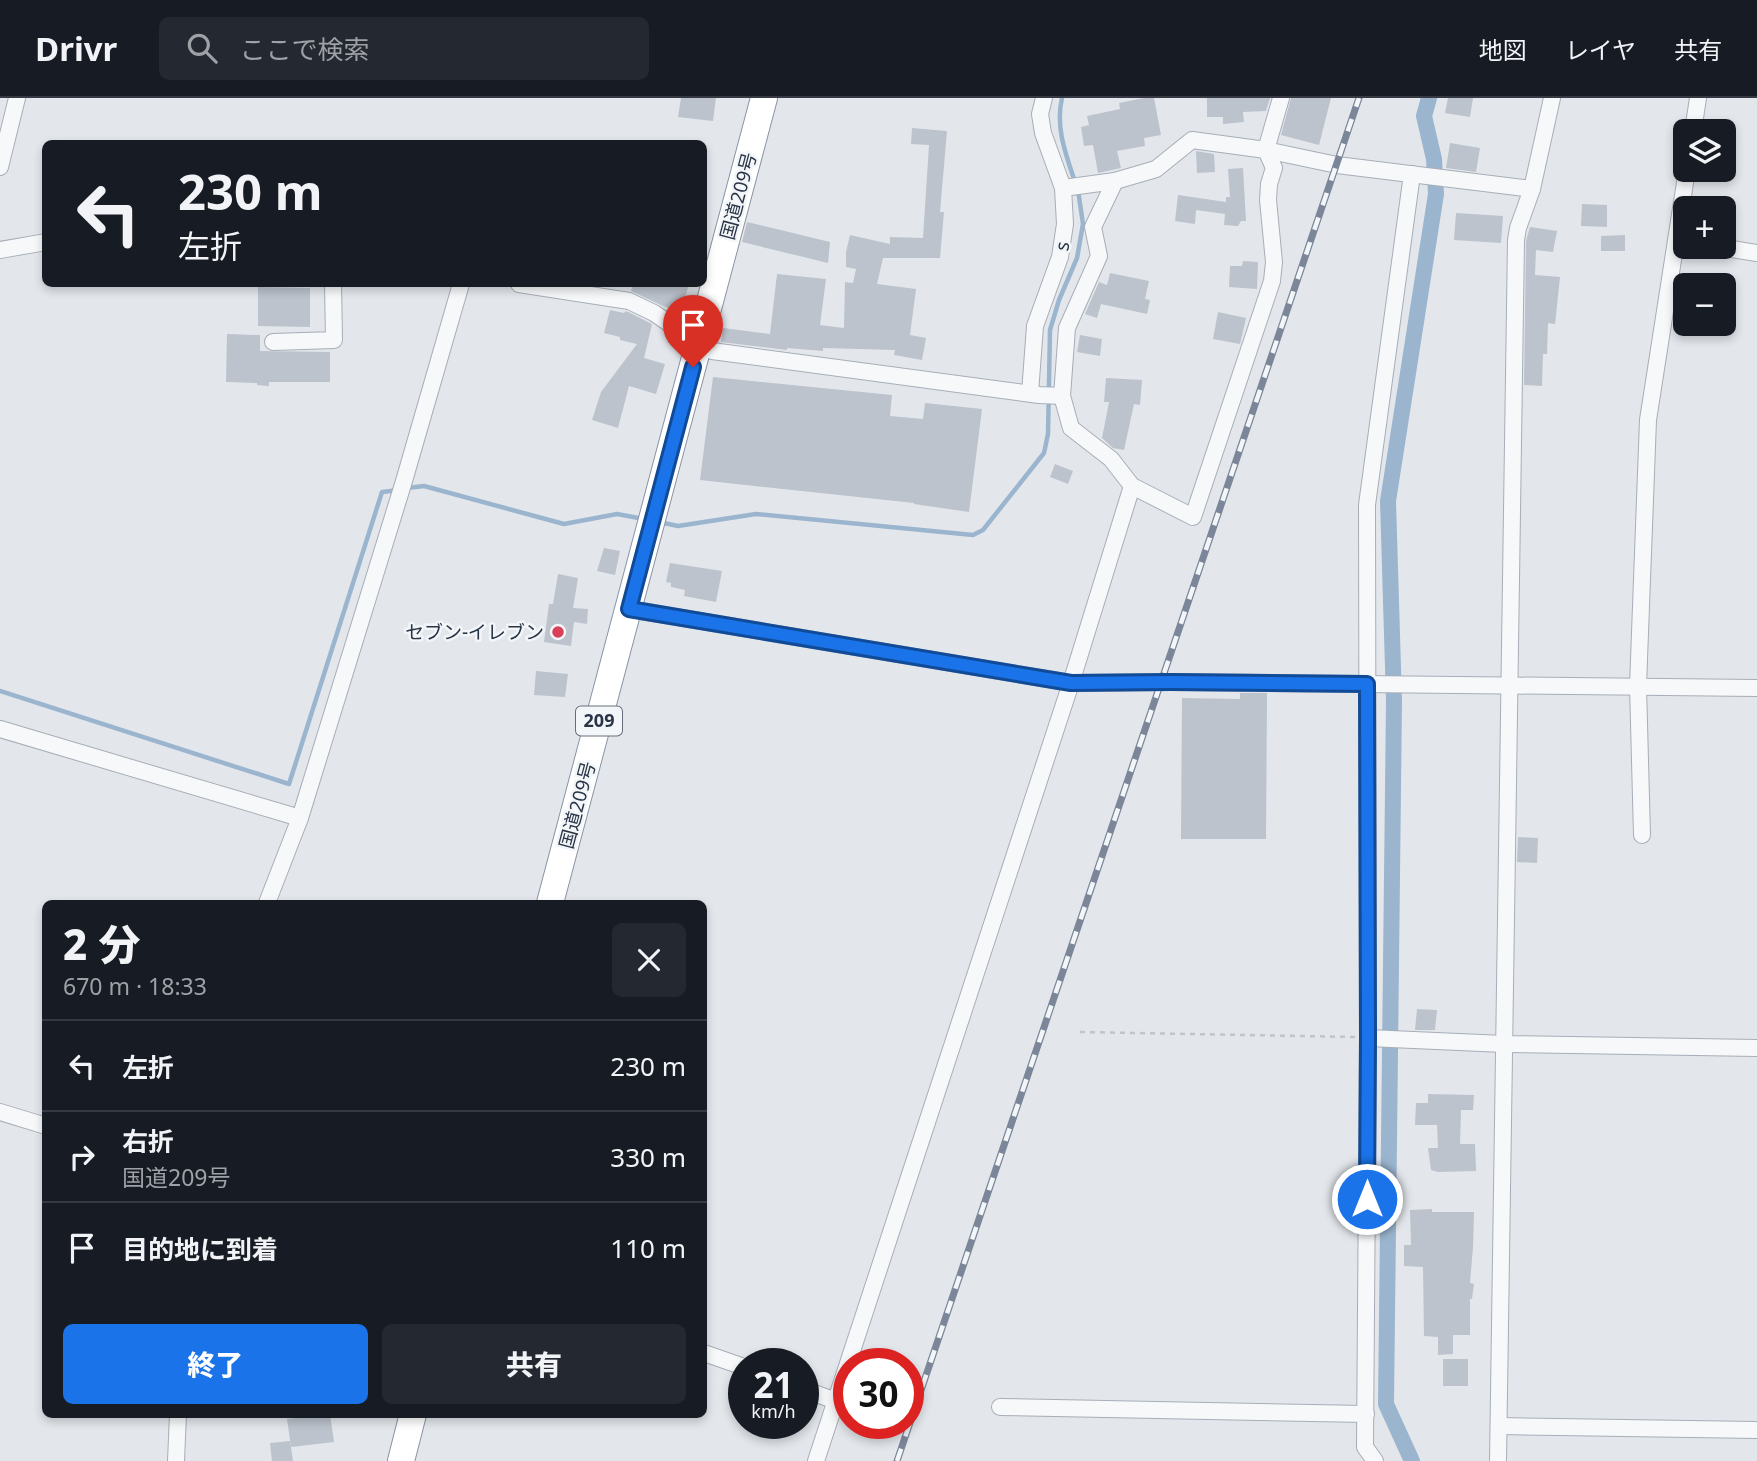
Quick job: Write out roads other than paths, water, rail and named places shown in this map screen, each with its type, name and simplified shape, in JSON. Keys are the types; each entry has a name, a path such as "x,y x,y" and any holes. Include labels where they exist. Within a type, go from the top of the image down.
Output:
{"highway":[{"name":"国道209号","path":"551,900 764,98"},
{"path":"401,1461 413,1418"}],"street":[{"path":"0,167 18,98"},
{"name":"s","path":"1044,98 1040,114 1043,133 1063,188 1065,225 1060,257 1035,326 1047,395"},
{"path":"538,287 629,301 654,313 712,351 1047,395 1071,428 1111,459 1132,486 1193,517 1272,281 1274,262 1268,200 1269,184 1275,168 1266,150 1281,98"},
{"path":"1498,1461 1517,240 1518,228 1532,189 1552,98"},
{"path":"1695,119 1698,98"},
{"path":"1063,188 1115,181 1156,169 1192,140 1266,150 1337,165 1532,189"},
{"path":"1375,1461 1365,1447 1368,1038 1367,505 1412,174"},
{"path":"1047,395 1067,328 1099,256 1093,227 1115,181"},
{"path":"0,250 42,243"},
{"path":"1736,250 1757,253"},
{"path":"1642,835 1638,687 1648,420 1678,259"},
{"path":"272,342 334,340 333,287"},
{"path":"268,900 300,818 402,488 460,287"},
{"path":"853,1348 1071,683 1132,486"},
{"path":"629,609 1071,683 1757,688"},
{"path":"0,729 300,818"},
{"path":"1368,1038 1504,1044 1757,1048"},
{"path":"0,1112 42,1125"},
{"path":"707,1354 728,1361"},
{"path":"1000,1407 1366,1414"},
{"path":"816,1461 833,1410"},
{"path":"176,1461 178,1418"},
{"path":"1499,1426 1757,1430"}],"waterway":[{"path":"1062,98 1061,130 1075,182"},
{"path":"1412,1461 1386,1404 1394,701 1388,501 1436,194 1434,159 1424,116 1429,98"},
{"path":"659,522 678,526 756,514 973,535 983,530 1044,453 1048,434 1050,330 1059,300 1077,258 1083,224 1078,190"},
{"path":"407,488 424,486 564,524 617,514 644,519"},
{"path":"0,691 289,784 382,492 399,490"}],"railway":[{"path":"897,1461 1359,98"}],"place":[{"name":"セブン-イレブン","path":"558,632"}]}
